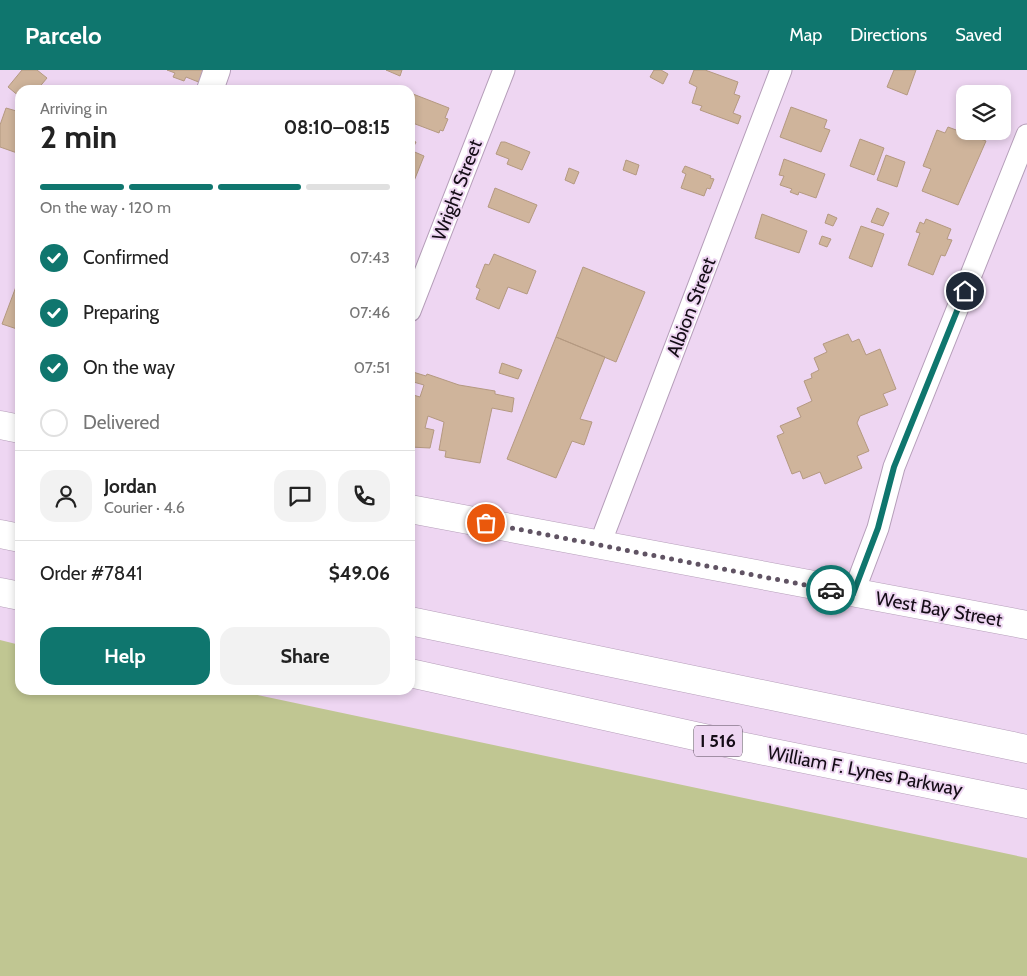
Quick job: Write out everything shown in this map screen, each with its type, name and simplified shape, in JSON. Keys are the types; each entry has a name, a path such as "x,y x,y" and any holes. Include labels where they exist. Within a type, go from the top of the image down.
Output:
{"main road":[{"path":"0,425 15,428"},
{"name":"West Bay Street","path":"415,510 853,594 1027,625"},
{"path":"0,534 15,537"},
{"path":"0,592 15,595"},
{"path":"415,622 1027,748"},
{"name":"William F. Lynes Parkway","path":"415,674 740,746 1027,804"}],"street":[{"path":"212,85 217,70"},
{"name":"Wright Street","path":"415,298 504,70"},
{"name":"Albion Street","path":"600,544 781,70"},
{"path":"853,594 878,528 894,467 1027,135"}],"green space":[{"path":"0,640 15,644 15,695 258,695 1027,858 1027,976 0,976"}],"building":[{"path":"22,70 37,70 47,78 41,85 15,85 15,93 8,87"},
{"path":"167,70 211,70 206,85 186,77 184,81 173,77 175,73"},
{"path":"386,70 402,70 400,76"},
{"path":"654,70 661,70 668,74 663,84 650,77"},
{"path":"694,70 705,70 738,82 734,94 740,96 733,113 741,116 738,124 700,110 702,106 692,103 697,87 689,83"},
{"path":"894,70 916,70 907,95 887,87"},
{"path":"415,95 449,108 445,118 448,119 443,131 440,130 439,133 415,124"},
{"path":"791,107 827,120 824,128 830,130 821,152 780,137"},
{"path":"6,108 15,111 15,152 0,147 0,125"},
{"path":"948,127 956,130 956,140 986,141 958,205 922,191 931,169 923,166 937,130 945,133"},
{"path":"860,139 884,148 874,175 850,166"},
{"path":"501,142 530,152 522,170 507,164 509,159 496,154"},
{"path":"415,152 424,156 415,178"},
{"path":"886,155 905,162 897,187 877,180"},
{"path":"784,159 825,174 816,198 799,192 798,195 790,192 792,189 780,185 784,176 779,175"},
{"path":"626,160 639,165 636,175 623,170"},
{"path":"685,166 711,176 710,178 714,179 710,189 707,188 704,196 681,188 686,174 682,172"},
{"path":"569,168 579,172 574,184 565,180"},
{"path":"495,188 537,205 529,223 488,207"},
{"path":"877,208 889,213 883,226 871,222"},
{"path":"762,214 807,231 799,253 755,238"},
{"path":"828,214 837,218 833,226 825,223"},
{"path":"926,219 951,229 947,239 952,240 945,256 941,255 933,275 908,265 920,233 916,232 920,222 924,224"},
{"path":"861,226 884,234 872,267 849,258"},
{"path":"822,236 831,239 827,247 819,244"},
{"path":"494,254 536,271 527,294 508,287 499,309 476,299 480,289 476,287 485,264 489,265"},
{"path":"583,267 645,292 616,362 556,337"},
{"path":"15,289 15,328 2,324"},
{"path":"848,334 852,342 859,339 866,355 880,349 896,389 883,394 888,405 860,416 857,423 869,451 857,456 862,468 825,484 820,472 803,479 800,471 792,474 777,436 784,433 780,426 801,417 797,408 812,401 804,381 812,378 811,374 819,370 814,358 827,352 823,344"},
{"path":"556,337 605,357 580,419 592,422 584,445 572,441 556,478 507,459"},
{"path":"502,363 522,370 518,379 499,373"},
{"path":"415,373 426,376 427,374 459,385 495,391 495,394 514,398 512,412 492,408 480,463 445,457 446,451 439,450 444,422 428,416 425,428 434,430 430,448 415,447 415,396 420,397 424,385 415,382"}],"way so far":[{"path":"486,523 831,590"}],"route":[{"path":"831,590 853,594 878,528 894,467 965,291"}]}
